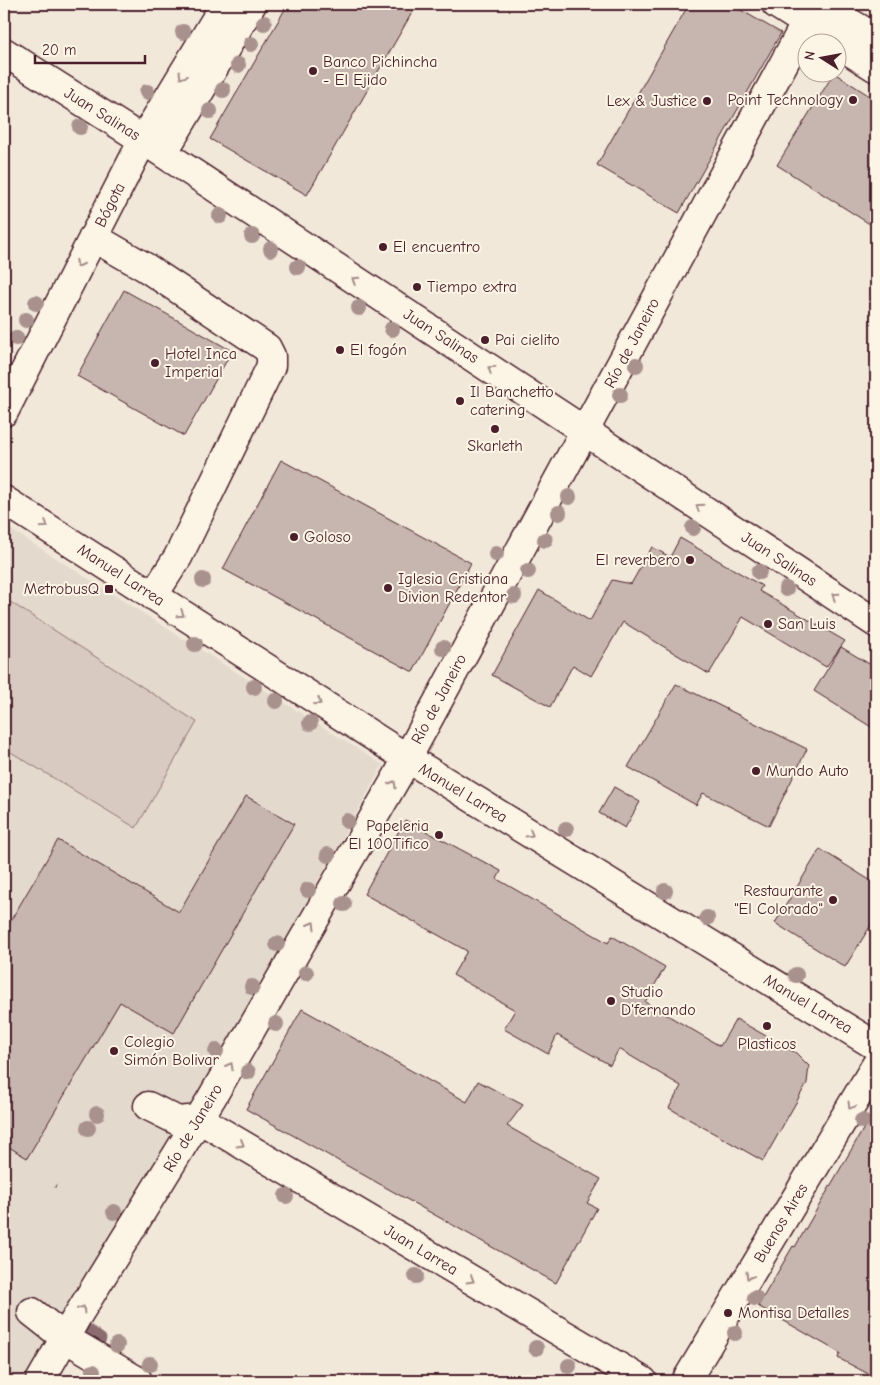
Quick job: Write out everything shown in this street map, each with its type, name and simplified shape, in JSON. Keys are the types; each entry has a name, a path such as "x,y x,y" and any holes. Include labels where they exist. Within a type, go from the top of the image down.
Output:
{"street":[{"name":"Bógota","path":"153,146 225,4"},
{"name":"Bógota","path":"4,412 93,237 153,146 252,4"},
{"path":"776,4 813,10 876,38"},
{"path":"813,10 829,32"},
{"name":"Río de Janeiro","path":"40,1381 199,1119 407,758 813,10"},
{"path":"848,50 876,68"},
{"name":"Juan Salinas","path":"4,52 153,146 876,623"},
{"path":"93,237 145,267 267,348 271,356 272,366 178,557 153,596"},
{"name":"Manuel Larrea","path":"4,500 407,758 876,1046"},
{"name":"Buenos Aires","path":"686,1381 876,1064"},
{"path":"148,1106 178,1122 199,1119"},
{"name":"Juan Larrea","path":"199,1119 643,1381"},
{"path":"32,1312 65,1338 138,1381"}],"shaded area":[{"name":"Colegio Simón Bolivar","path":"5,526 383,765 39,1381 4,1381"},
{"path":"4,598 197,722 136,828 4,748"}],"building":[{"name":"Banco Pichincha - El Ejido","path":"288,4 417,4 307,195 210,139"},
{"path":"689,4 730,4 781,33 679,213 597,165"},
{"path":"828,82 848,82 876,100 876,228 777,165"},
{"name":"Hotel Inca Imperial","path":"124,290 232,351 184,436 77,376"},
{"path":"281,460 471,563 413,672 223,569"},
{"path":"680,538 762,586 759,591 845,641 826,667 743,617 709,674 623,622 591,676 573,665 550,707 492,675 539,590 590,621 612,580 631,584 652,547 670,557"},
{"path":"841,647 876,668 876,730 814,691"},
{"path":"676,684 807,749 769,826 703,793 696,805 628,767"},
{"path":"614,787 640,802 625,828 599,813"},
{"path":"246,796 294,824 174,1033 120,1002 27,1158 4,1144 4,932 58,840 179,912"},
{"path":"405,820 501,871 497,879 608,943 612,936 665,967 645,1002 720,1046 736,1019 796,1053 809,1066 807,1083 763,1161 669,1108 681,1086 619,1049 610,1065 557,1035 548,1054 504,1029 515,1010 453,975 467,951 364,894"},
{"name":"Restaurante \"El Colorado\"","path":"820,849 876,884 876,917 845,967 775,923"},
{"path":"302,1009 467,1102 478,1081 523,1105 507,1126 601,1179 587,1203 597,1208 556,1283 246,1109"},
{"path":"876,1107 876,1378 838,1358 840,1353 758,1306 793,1246 795,1247"}],"waterway":[{"path":"75,1320 101,1339"}],"place":[{"name":"Banco Pichincha - El Ejido","path":"313,71"},
{"name":"Point Technology","path":"853,100"},
{"name":"Lex & Justice","path":"707,101"},
{"name":"El encuentro","path":"383,247"},
{"name":"Tiempo extra","path":"417,287"},
{"name":"Pai cielito","path":"485,340"},
{"name":"El fogón","path":"340,350"},
{"name":"Hotel Inca Imperial","path":"155,363"},
{"name":"Il Banchetto catering","path":"460,401"},
{"name":"Skarleth","path":"495,429"},
{"name":"Goloso","path":"294,537"},
{"name":"El reverbero","path":"690,560"},
{"name":"Iglesia Cristiana Divion Redentor","path":"388,588"},
{"name":"MetrobusQ","path":"109,589"},
{"name":"San Luis","path":"768,624"},
{"name":"Mundo Auto","path":"756,771"},
{"name":"Papeleria El 100Tifico","path":"439,835"},
{"name":"Restaurante \"El Colorado\"","path":"833,900"},
{"name":"Studio D'fernando","path":"611,1001"},
{"name":"Plasticos","path":"767,1026"},
{"name":"Colegio Simón Bolivar","path":"114,1051"},
{"name":"Montisa Detalles","path":"728,1313"}]}
